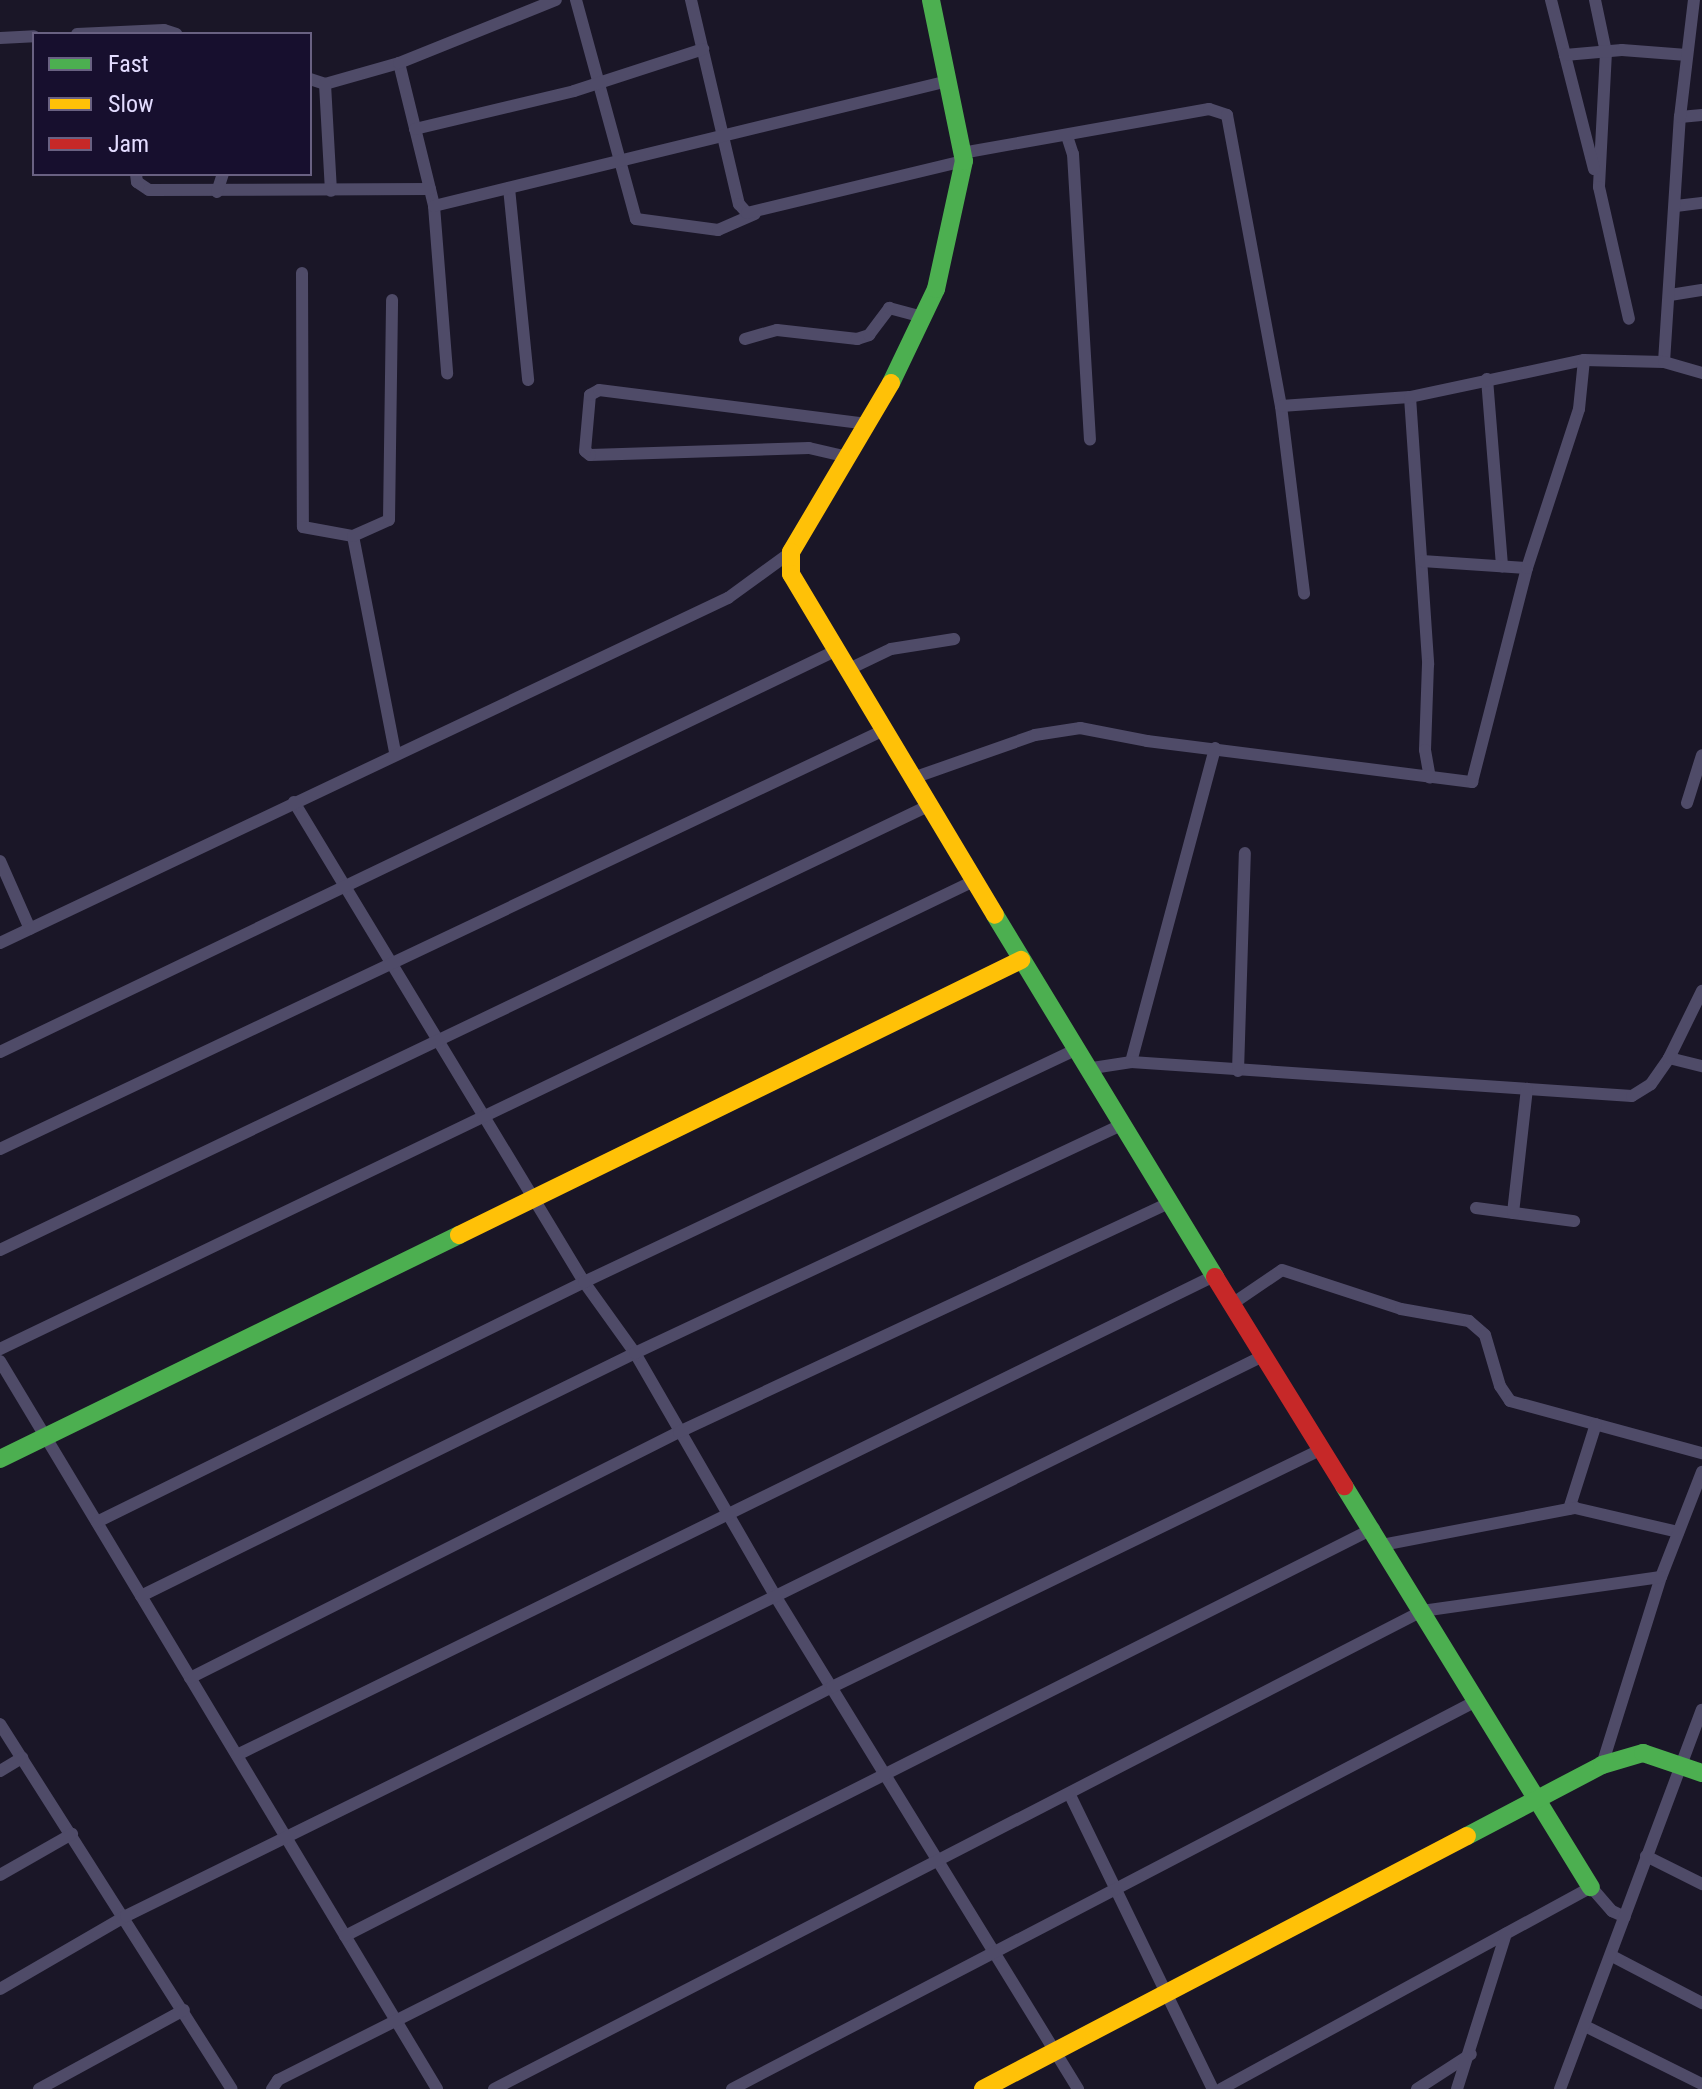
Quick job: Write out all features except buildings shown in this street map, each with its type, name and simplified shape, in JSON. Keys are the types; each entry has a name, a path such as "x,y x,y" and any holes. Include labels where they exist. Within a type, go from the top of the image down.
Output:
{"street":[{"path":"312,80 325,84 399,63 556,0"},
{"path":"576,0 617,162 640,221 718,230 755,214 963,157 1209,109 1227,115 1281,406 1304,594"},
{"path":"691,0 739,204 755,214"},
{"path":"0,943 395,753 728,598 791,552 867,424 936,289 963,157 931,0"},
{"path":"1551,0 1629,319"},
{"path":"1595,0 1606,52 1599,187"},
{"path":"1664,362 1680,117 1687,55 1696,34 1694,0"},
{"path":"0,38 32,36"},
{"path":"415,129 597,83 703,49"},
{"path":"1565,55 1606,52 1687,55"},
{"path":"399,63 434,206 447,373"},
{"path":"434,206 948,81"},
{"path":"325,84 331,191"},
{"path":"1680,117 1702,115"},
{"path":"1067,136 1073,154 1090,439"},
{"path":"136,176 137,182 149,190 430,189"},
{"path":"217,192 222,176"},
{"path":"509,188 528,380"},
{"path":"1676,206 1702,203"},
{"path":"302,273 303,527 353,536 389,520 392,300"},
{"path":"1670,295 1702,290"},
{"path":"745,339 777,330 857,339 869,335 889,308 922,317"},
{"path":"1281,406 1410,397 1584,360 1664,362 1702,373"},
{"path":"913,778 1023,738 1070,728 1472,782 1527,568 1579,409 1584,360"},
{"path":"1487,379 1502,566"},
{"path":"848,457 809,448 590,455 585,451 590,395 599,390 867,424"},
{"path":"1410,397 1422,561 1430,778"},
{"path":"353,536 395,753"},
{"path":"791,552 794,584 976,880 1086,1069 1378,1536 1591,1887 1612,1911 1625,1917"},
{"path":"1422,561 1527,568"},
{"path":"847,670 891,649 954,639"},
{"path":"0,1052 343,883 835,651"},
{"path":"0,1149 884,730"},
{"path":"1131,1062 1215,748"},
{"path":"1687,803 1702,755"},
{"path":"294,802 584,1282 635,1353 774,1594 1078,2089"},
{"path":"0,1250 436,1037 930,805"},
{"path":"1238,1071 1245,853"},
{"path":"0,861 30,929"},
{"path":"0,1349 976,880"},
{"path":"0,1459 536,1200 1021,960"},
{"path":"1086,1069 1131,1062 1632,1096 1651,1084 1669,1058 1702,991"},
{"path":"97,1522 584,1282 1075,1050"},
{"path":"1669,1058 1702,1066"},
{"path":"1513,1213 1527,1089"},
{"path":"141,1596 635,1353 1121,1125"},
{"path":"190,1678 679,1432 1169,1203"},
{"path":"1476,1208 1574,1221"},
{"path":"1232,1304 1282,1270 1401,1309 1469,1321 1485,1335 1500,1386 1510,1401 1702,1453"},
{"path":"237,1755 727,1512 1214,1276"},
{"path":"0,1989 126,1916 774,1594 1263,1356"},
{"path":"0,1361 437,2089"},
{"path":"1569,1509 1596,1424"},
{"path":"345,1936 832,1687 1322,1449"},
{"path":"1602,1765 1661,1577 1702,1472"},
{"path":"272,2089 278,2080 887,1775 1378,1536 1569,1509 1678,1532"},
{"path":"494,2089 1422,1611 1661,1577"},
{"path":"732,2089 1478,1700"},
{"path":"1560,2089 1702,1710"},
{"path":"0,1724 126,1916 232,2089"},
{"path":"983,2089 1602,1765 1643,1753 1682,1763 1702,1773"},
{"path":"0,1771 22,1758"},
{"path":"1070,1795 1213,2089"},
{"path":"0,1875 72,1834"},
{"path":"1646,1856 1702,1884"},
{"path":"1221,2089 1591,1887"},
{"path":"1457,2089 1471,2054 1506,1934"},
{"path":"1612,1956 1702,2003"},
{"path":"39,2089 184,2010"},
{"path":"1585,2026 1702,2084"},
{"path":"1417,2089 1471,2054"}],"traffic: fast":[{"path":"891,383 936,289 964,161 931,0"},
{"path":"995,915 1215,1277"},
{"path":"0,1459 459,1235"},
{"path":"1344,1486 1591,1887"},
{"path":"1467,1836 1602,1765 1643,1753 1702,1773"}],"traffic: slow":[{"path":"891,383 791,552 791,574 995,915"},
{"path":"459,1235 1021,960"},
{"path":"983,2089 1467,1836"}],"traffic: jam":[{"path":"1215,1277 1344,1486"}]}
